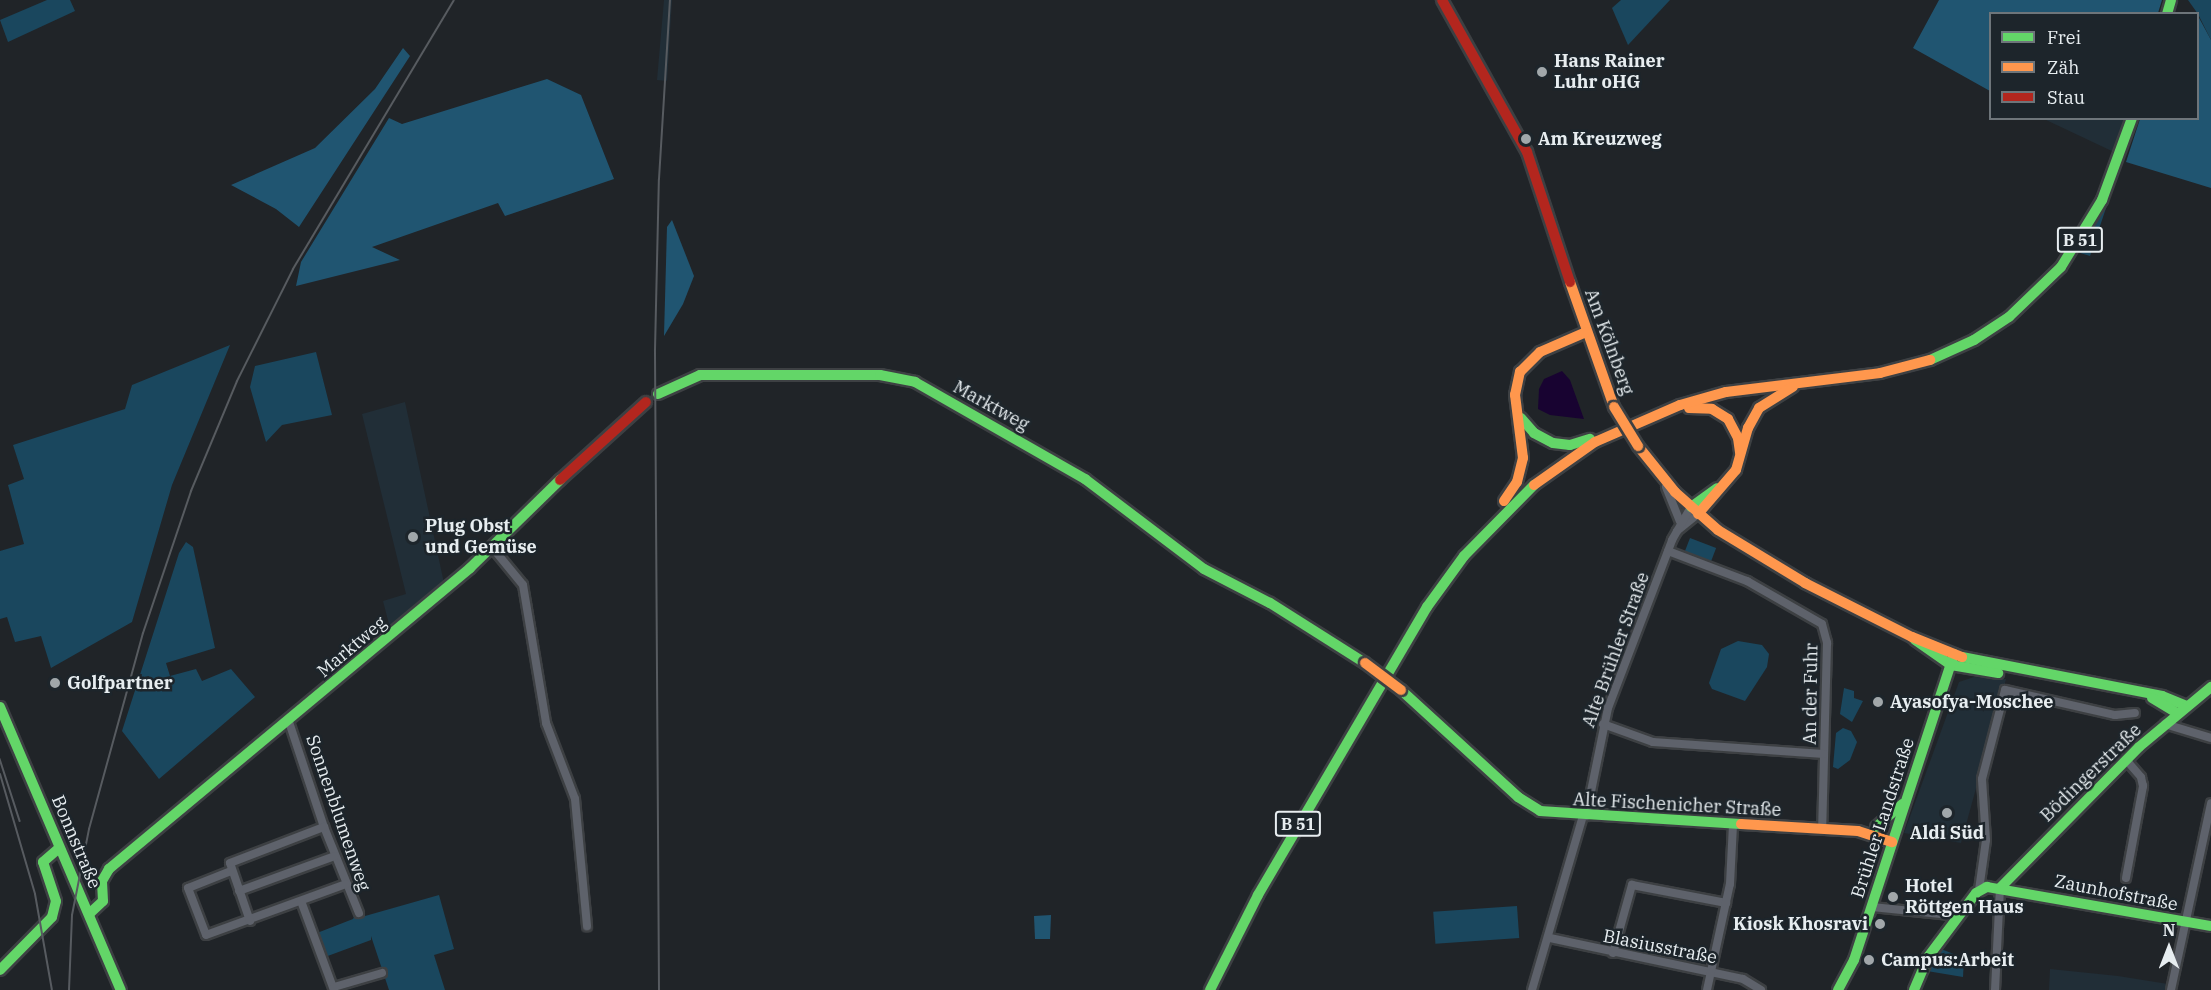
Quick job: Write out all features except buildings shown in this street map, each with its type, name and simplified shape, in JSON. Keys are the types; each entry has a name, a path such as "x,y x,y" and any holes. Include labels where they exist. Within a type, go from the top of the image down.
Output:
{"main road":[{"name":"Am Kölnberg","path":"1442,0 1502,102 1532,163 1587,336 1614,407 1638,446 1657,471 1695,510 1741,546 1804,583 1912,637 1972,671 2022,673"},
{"name":"B 51","path":"1210,990 1233,941 1412,632 1455,568 1490,527 1539,480 1612,433 1662,411 1726,392 1880,373 1930,360 1984,334 2046,284 2087,229 2119,159 2131,120"},
{"path":"1490,527 1514,488 1522,467 1524,445 1515,395 1520,372 1530,359 1550,347 1587,336"},
{"name":"Marktweg","path":"658,394 700,375 880,375 915,382 1076,474 1204,569 1269,603 1365,663 1401,690"},
{"path":"1695,510 1727,483 1740,461 1748,428 1759,408 1771,398 1803,382"},
{"name":"Marktweg","path":"89,914 103,901 102,881 109,869 289,722 492,546 646,402"},
{"path":"1662,411 1699,406 1718,411 1735,429 1740,461"},
{"path":"1518,413 1534,433 1557,444 1577,444 1612,433"},
{"name":"Am Kölnberg","path":"1952,660 2162,696 2187,706"},
{"name":"Brühler Landstraße","path":"1840,989 1854,960 1938,709 1952,660"},
{"path":"1938,709 1945,702 1955,678 1972,671"},
{"name":"Bödingerstraße","path":"2000,888 2126,760 2165,724 2211,687"},
{"name":"Alte Fischenicher Straße","path":"1401,690 1504,784 1540,812 1858,831"},
{"name":"Am Kölnberg","path":"2142,694 2178,713"},
{"path":"2142,694 2163,712 2165,724"},
{"name":"Bonnstraße","path":"0,707 121,990"},
{"path":"1876,827 1894,814 1907,796"},
{"path":"1858,831 1876,827 1896,829"},
{"path":"1858,831 1892,842"},
{"path":"0,970 52,917 56,901 43,862 59,848"},
{"name":"Zaunhofstraße","path":"1979,890 2000,888 2211,926"},
{"path":"1914,990 1928,957 1979,890"}],"street":[{"path":"1657,471 1676,504 1680,521"},
{"name":"Alte Brühler Straße","path":"1532,990 1550,938 1584,816 1603,724 1680,521 1695,510"},
{"name":"Alte Brühler Straße","path":"1676,532 1695,510"},
{"path":"492,546 523,585 546,723 575,799 587,926"},
{"name":"An der Fuhr","path":"1668,551 1747,581 1822,624 1827,643 1822,829"},
{"path":"1979,890 1986,840 1982,779 2005,690 2115,715 2135,713"},
{"name":"Sonnenblumenweg","path":"289,722 324,827 359,913"},
{"path":"1603,724 1653,742 1824,754"},
{"path":"2165,724 2211,738"},
{"path":"2126,760 2141,777 2143,786 2126,878"},
{"path":"2171,990 2211,803"},
{"path":"1707,990 1714,973 1726,903 1733,824"},
{"path":"250,921 231,871 233,860 324,827"},
{"path":"239,891 335,855"},
{"path":"231,871 188,888 203,931 211,935 346,884"},
{"path":"1613,953 1632,885 1726,903"},
{"path":"1995,990 2000,888"},
{"path":"301,901 334,989 382,973"},
{"path":"1872,907 1944,913 1962,911"},
{"path":"1944,913 1949,929"},
{"name":"Blasiusstraße","path":"1550,938 1743,979 1761,990"}],"shaded area":[{"path":"47,0 70,0 75,11 8,42 0,20"},
{"path":"664,0 672,0 667,81 657,80"},
{"path":"1621,0 1670,0 1628,45 1612,8"},
{"path":"1939,0 2162,0 2158,12 1989,12 1989,90 1913,48"},
{"path":"2188,0 2211,0 2211,40 2199,12"},
{"path":"2199,18 2211,40 2211,188 2126,162 2140,120 2199,120"},
{"path":"403,48 410,56 299,227 276,209 231,185 315,148 375,89"},
{"path":"547,79 581,95 614,179 505,216 498,203 372,247 400,260 296,286 301,262 389,118 402,124"},
{"path":"2046,120 2126,120 2116,153"},
{"path":"2104,201 2108,202 2090,256 2077,252"},
{"path":"672,220 694,276 683,304 664,336 667,227"},
{"path":"230,345 172,485 132,622 51,668 41,636 15,642 7,617 0,619 0,551 24,544 8,485 24,479 13,445 125,409 132,385"},
{"path":"316,352 332,415 282,425 266,442 250,387 255,366"},
{"path":"1562,371 1570,380 1584,419 1550,415 1538,409 1539,389 1544,379"},
{"path":"405,402 444,583 390,628 383,601 406,594 362,414"},
{"path":"1690,538 1716,548 1711,562 1685,552"},
{"path":"186,542 193,547 215,648 166,663 170,676 196,669 202,681 231,669 255,697 159,779 122,731 179,553"},
{"path":"1738,641 1762,645 1769,654 1767,667 1745,701 1712,689 1709,683 1721,649"},
{"path":"1974,677 2006,679 1961,843 1904,833 1959,682"},
{"path":"1844,688 1854,691 1854,698 1863,701 1852,722 1840,714"},
{"path":"1843,728 1851,731 1857,742 1850,760 1838,769 1833,767 1836,733"},
{"path":"439,895 454,949 434,955 445,990 389,990 371,936 371,940 325,957 317,933 353,919 355,915 358,918"},
{"path":"1517,906 1519,938 1435,944 1433,912"},
{"path":"1051,915 1050,939 1035,939 1034,916"},
{"path":"1941,949 1964,958 1963,977 1927,971"},
{"path":"2050,969 2168,984 2167,990 2049,990"}],"tram line":[{"path":"0,759 20,821"}],"railway":[{"path":"69,990 72,915 89,829 143,633 191,491 237,381 293,269 454,0"},
{"path":"659,990 655,350 659,179 670,0"},
{"path":"0,774 35,894 52,990"}],"traffic: fast":[{"path":"2168,12 2171,0"},
{"path":"1930,360 1974,340 2009,317 2061,267 2102,200 2131,120"},
{"path":"658,394 700,375 880,375 915,382 1085,479 1204,569 1270,603 1365,663"},
{"path":"1521,418 1534,433 1553,443 1570,445 1590,439"},
{"path":"89,914 103,901 102,881 109,869 470,568 560,480"},
{"path":"1210,990 1258,895 1427,607 1464,556 1534,485"},
{"path":"1691,507 1717,488"},
{"path":"1915,640 1951,665 1998,673"},
{"path":"1838,990 1854,960 1954,654"},
{"path":"1962,657 2162,696 2187,706"},
{"path":"2000,888 2139,747 2211,687"},
{"path":"1401,690 1518,797 1540,811 1741,824"},
{"path":"2152,698 2177,713"},
{"path":"0,707 121,990"},
{"path":"1876,827 1902,804"},
{"path":"0,970 52,917 56,901 43,862 59,848"},
{"path":"1914,990 1928,957 1976,893 1987,887 2211,926"}],"traffic: slow":[{"path":"1570,282 1614,407"},
{"path":"1504,501 1517,482 1523,458 1515,395 1520,372 1540,352 1586,332"},
{"path":"1534,485 1595,442 1680,405 1726,392 1880,373 1930,360"},
{"path":"1698,514 1736,470 1748,428 1759,408 1793,387"},
{"path":"1614,407 1638,446"},
{"path":"1689,408 1712,409 1728,419 1738,438 1740,453"},
{"path":"1638,446 1675,492 1718,530 1805,583 1912,637 1962,657"},
{"path":"1365,663 1401,690"},
{"path":"1741,824 1858,831 1892,842"}],"traffic: jam":[{"path":"1442,0 1527,152 1570,282"},
{"path":"560,480 646,402"}],"place":[{"name":"Hans Rainer Luhr oHG","path":"1542,72"},
{"name":"Am Kreuzweg","path":"1526,139"},
{"name":"Plug Obst und Gemüse","path":"413,537"},
{"name":"Golfpartner","path":"55,683"},
{"name":"Ayasofya-Moschee","path":"1878,702"},
{"name":"Aldi Süd","path":"1947,813"},
{"name":"Hotel Röttgen Haus","path":"1893,897"},
{"name":"Kiosk Khosravi","path":"1880,924"},
{"name":"Campus:Arbeit","path":"1869,960"}]}
